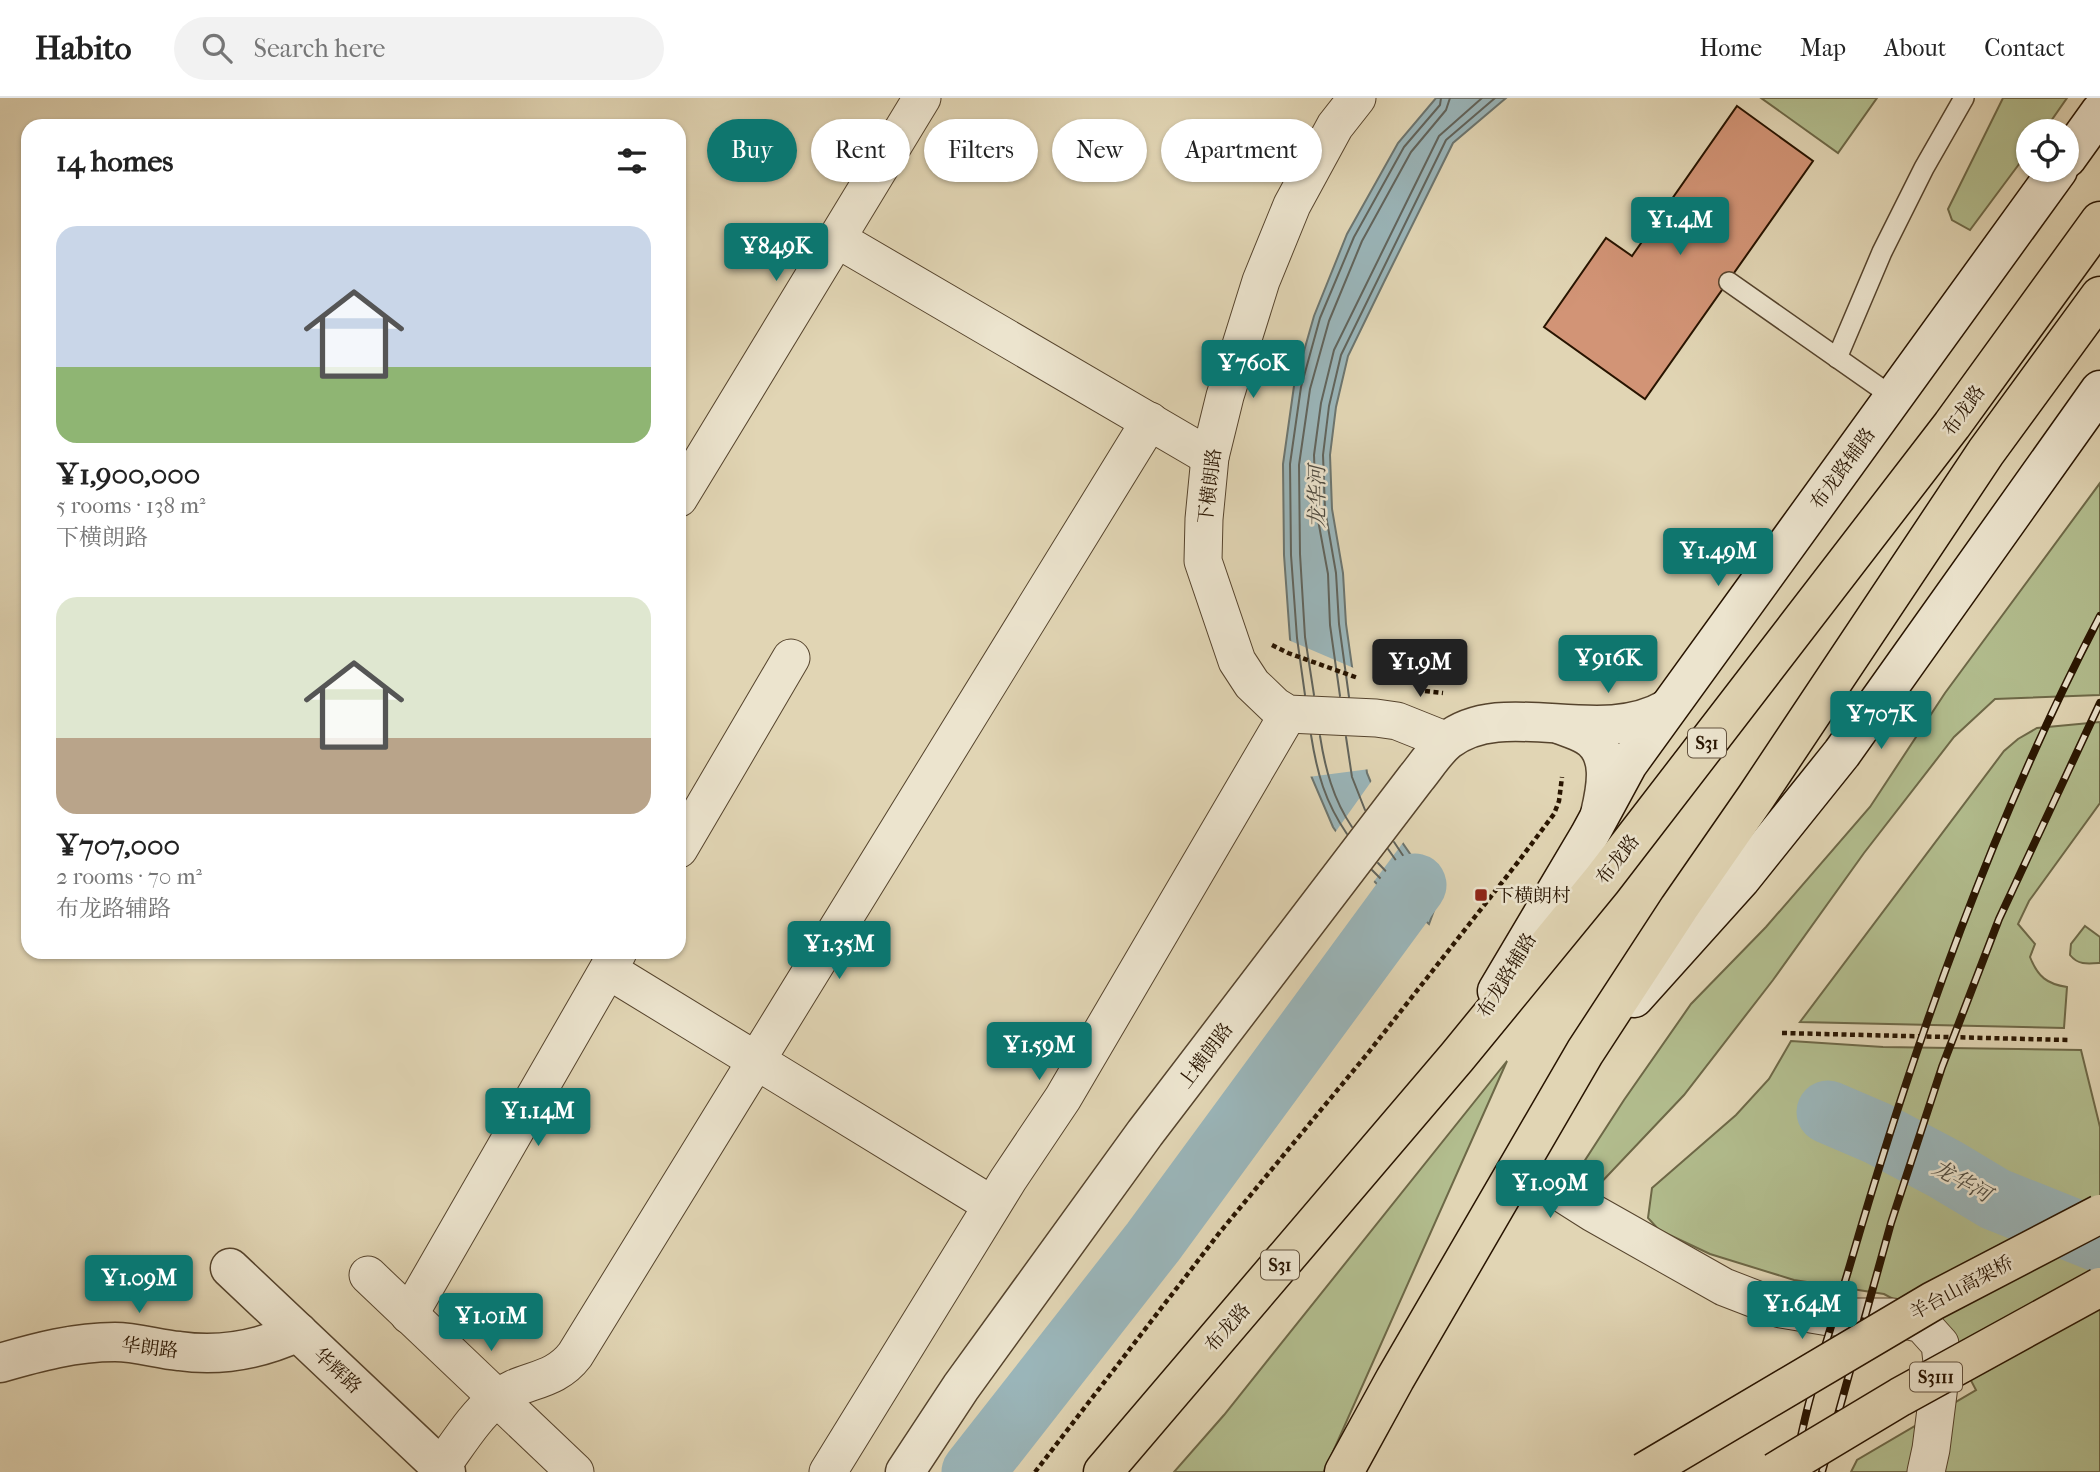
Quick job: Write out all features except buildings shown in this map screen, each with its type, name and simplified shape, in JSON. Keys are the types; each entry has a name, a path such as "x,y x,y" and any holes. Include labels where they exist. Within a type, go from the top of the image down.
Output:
{"main road":[{"path":"2079,141 2100,112"},
{"name":"布龙路辅路","path":"1457,1057 1628,764 2049,182"},
{"name":"布龙路","path":"1103,1472 1457,1057 1602,880 1952,425 2100,221"},
{"path":"1344,1472 1395,1379 1586,1052 1679,908 1986,452 2100,296"},
{"path":"1586,1052 1741,879 1843,753 2100,390"},
{"name":"上横朗路","path":"905,1472 961,1387 1145,1133 1447,741 1470,728 1492,723 1516,721 1598,726 1633,722 1667,709"},
{"path":"1561,725 1589,737 1602,751 1606,789 1600,814"},
{"name":"羊台山高架桥","path":"1644,1472 1933,1301 2100,1214"},
{"name":"华辉路","path":"230,1268 443,1469"},
{"name":"S3111","path":"1775,1472 1900,1397 2100,1287"},
{"name":"华朗路","path":"0,1363 54,1348 117,1342 181,1352 215,1353 268,1344 298,1332"}],"street":[{"path":"686,487 922,98"},
{"name":"下横朗路","path":"1288,714 1265,699 1237,661 1203,561 1210,457 1224,396 1261,281 1292,205 1335,126 1357,98"},
{"path":"837,239 1210,457"},
{"path":"443,1469 476,1420 497,1398 526,1383 555,1374 575,1355 1150,421"},
{"path":"686,837 791,658"},
{"path":"828,1472 992,1205 1063,1098 1288,714 1397,721 1447,741"},
{"path":"409,1315 613,961 757,1061 992,1205"},
{"path":"1519,1166 1593,1213 1724,1287 1781,1309 1829,1317 1893,1317 1922,1324 1940,1344 1942,1362 1926,1472"},
{"path":"368,1275 575,1472"}],"lane":[{"path":"1837,358 1882,252 1924,168 1964,98"},
{"path":"1728,282 1893,397"}],"path":[{"path":"1268,639 1273,647 1361,680"},
{"path":"1035,1472 1220,1232 1368,1053 1518,862 1554,814 1559,801 1562,777"},
{"path":"1782,1032 2068,1040"}],"green space":[{"path":"1761,98 1877,98 1838,153"},
{"path":"2003,98 2067,98 2052,119 2016,119 2016,168 1970,230 1952,220 1948,209"},
{"path":"2100,483 2100,695 1995,699 1954,737 1684,1095 1594,1190 1571,1208 1567,1188 1691,1004 1766,927 1870,807 1945,693"},
{"path":"2100,722 2100,803 2029,901 2018,924 2035,944 2030,957 2036,970 2054,984 2067,987 2064,1028 1800,1022 2004,751 2037,728"},
{"path":"2085,926 2100,937 2100,963 2087,964 2070,955 2071,944"},
{"path":"1791,1041 1883,1047 2081,1050 2100,1127 2100,1472 1851,1472 1857,1460 1976,1390 1942,1325 1884,1294 1794,1280 1710,1254 1659,1230 1648,1218 1652,1188 1736,1115 1769,1079"},
{"path":"1507,1061 1324,1472 1174,1472 1224,1415"}],"water":[{"path":"1436,98 1506,98 1453,143 1384,282 1348,356 1336,407 1330,455 1332,509 1343,573 1346,624 1367,773 1386,819 1413,858 1444,883 1429,924 1411,908 1390,898 1360,866 1333,827 1309,771 1290,639 1284,555 1283,464 1294,386 1314,316 1347,234 1398,143"}],"pier":[{"path":"1286,639 1356,669 1370,769 1308,777"},
{"path":"1373,779 1390,817 1405,840 1372,884 1357,869 1334,834"}],"waterway":[{"path":"973,1472 1153,1242 1415,885"},
{"name":"龙华河","path":"1828,1112 1877,1133 1995,1199 2100,1241"}],"railway":[{"path":"1793,1472 1821,1361 1877,1176 1960,931 2026,771 2100,616"},
{"path":"1822,1472 1891,1223 1942,1067 1999,919 2100,703"}],"place":[{"name":"下横朗村","path":"1481,895"}]}
